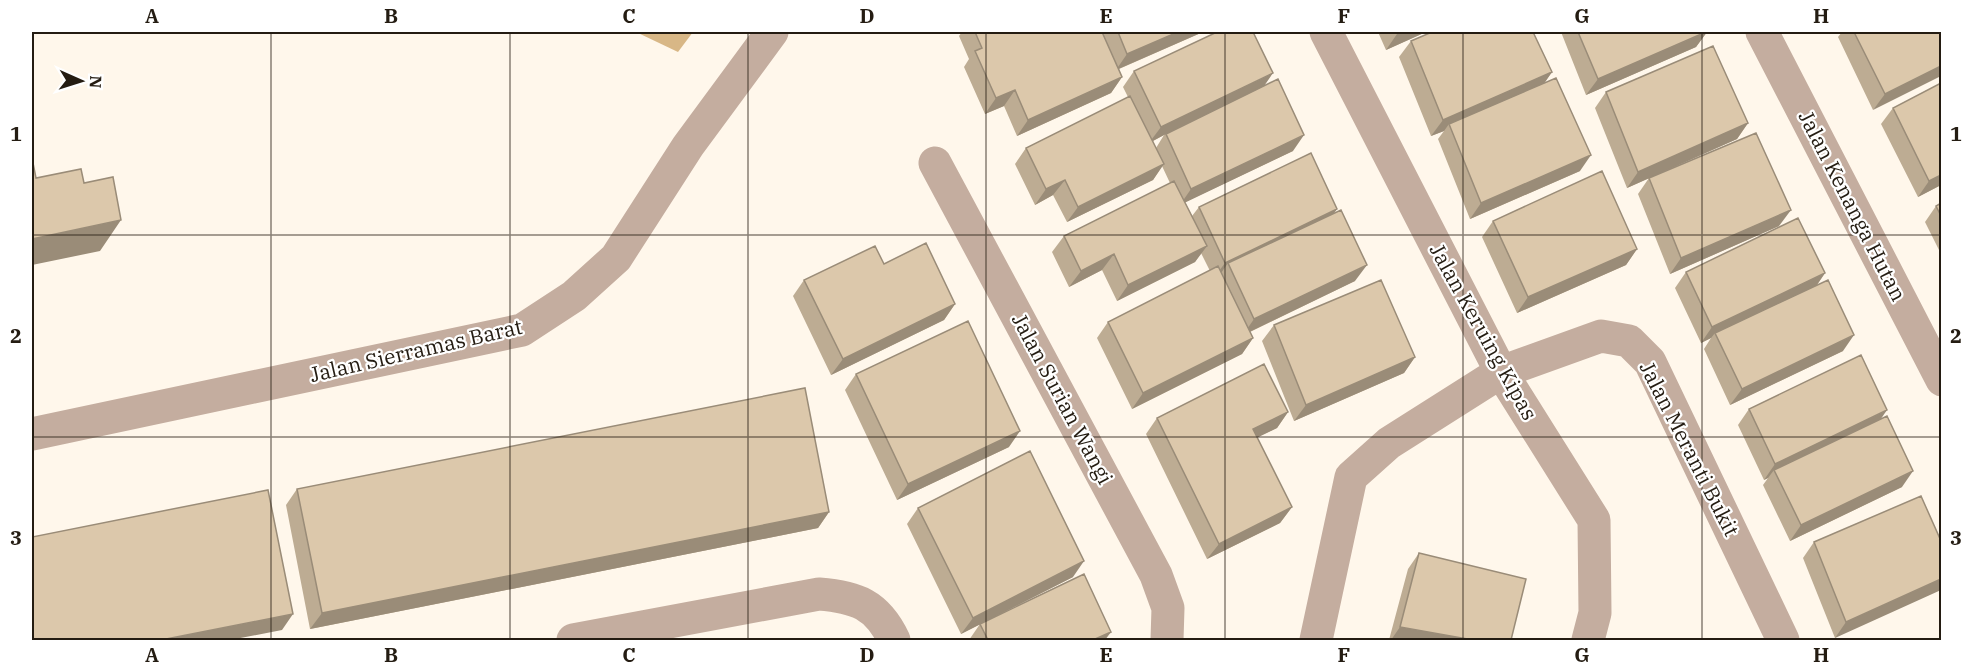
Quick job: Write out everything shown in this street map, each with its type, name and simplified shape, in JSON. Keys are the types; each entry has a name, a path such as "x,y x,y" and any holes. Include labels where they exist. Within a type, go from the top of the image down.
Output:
{"street":[{"name":"Jalan Sierramas Barat","path":"32,434 522,330 574,296 616,258 688,146 772,32"},
{"name":"Jalan Keruing Kipas","path":"1326,32 1501,372 1594,520 1595,613 1588,640"},
{"name":"Jalan Kenanga Hutan","path":"1762,32 1941,381"},
{"name":"Jalan Surian Wangi","path":"935,163 1156,575 1168,608 1167,640"},
{"name":"Jalan Meranti Bukit","path":"1316,640 1351,477 1389,443 1501,372 1601,336 1629,341 1650,362 1783,640"},
{"path":"573,640 819,594 847,596 868,606 887,625 894,640"}],"shaded area":[{"path":"636,32 693,32 678,52"}],"building":[{"path":"975,32 1102,32 1122,77 1028,120 1015,90 996,98 975,51 982,48"},
{"path":"1118,32 1178,32 1127,54"},
{"path":"1217,32 1253,32 1273,73 1161,127 1134,71"},
{"path":"1432,32 1533,32 1552,72 1443,120 1411,41"},
{"path":"1578,32 1706,32 1598,79"},
{"path":"1854,32 1941,32 1941,66 1885,94"},
{"path":"1713,46 1748,123 1638,172 1606,92"},
{"path":"1556,78 1591,155 1481,203 1449,124"},
{"path":"1278,79 1304,135 1191,189 1166,134"},
{"path":"1941,83 1941,175 1929,181 1893,108"},
{"path":"1130,96 1164,164 1078,207 1065,180 1046,189 1026,148"},
{"path":"1756,133 1791,210 1681,258 1649,178"},
{"path":"1311,153 1337,209 1225,263 1199,207"},
{"path":"32,158 36,178 81,169 84,183 113,177 121,220 32,239"},
{"path":"1602,171 1637,249 1528,297 1493,221"},
{"path":"1174,181 1207,246 1128,285 1114,254 1081,271 1064,236"},
{"path":"1941,203 1941,216 1936,206"},
{"path":"1341,210 1367,265 1254,319 1228,263"},
{"path":"1798,218 1825,273 1712,327 1686,272"},
{"path":"926,243 955,304 843,359 804,280 875,246 884,264"},
{"path":"1218,266 1253,338 1143,393 1108,322"},
{"path":"1381,280 1415,357 1306,405 1274,325"},
{"path":"1828,280 1854,335 1742,389 1715,333"},
{"path":"968,321 1020,431 908,484 856,374"},
{"path":"1861,355 1887,410 1775,464 1749,409"},
{"path":"1264,364 1288,412 1253,429 1292,507 1219,544 1157,418"},
{"path":"805,388 829,512 322,613 297,489"},
{"path":"1887,416 1913,471 1801,525 1774,470"},
{"path":"1030,451 1084,561 973,618 918,508"},
{"path":"268,490 293,614 161,640 32,640 32,537"},
{"path":"1921,496 1941,541 1941,579 1846,622 1814,542"},
{"path":"1419,553 1526,579 1511,640 1473,640 1400,627"},
{"path":"1084,574 1111,632 1093,640 988,640 980,624"}]}
